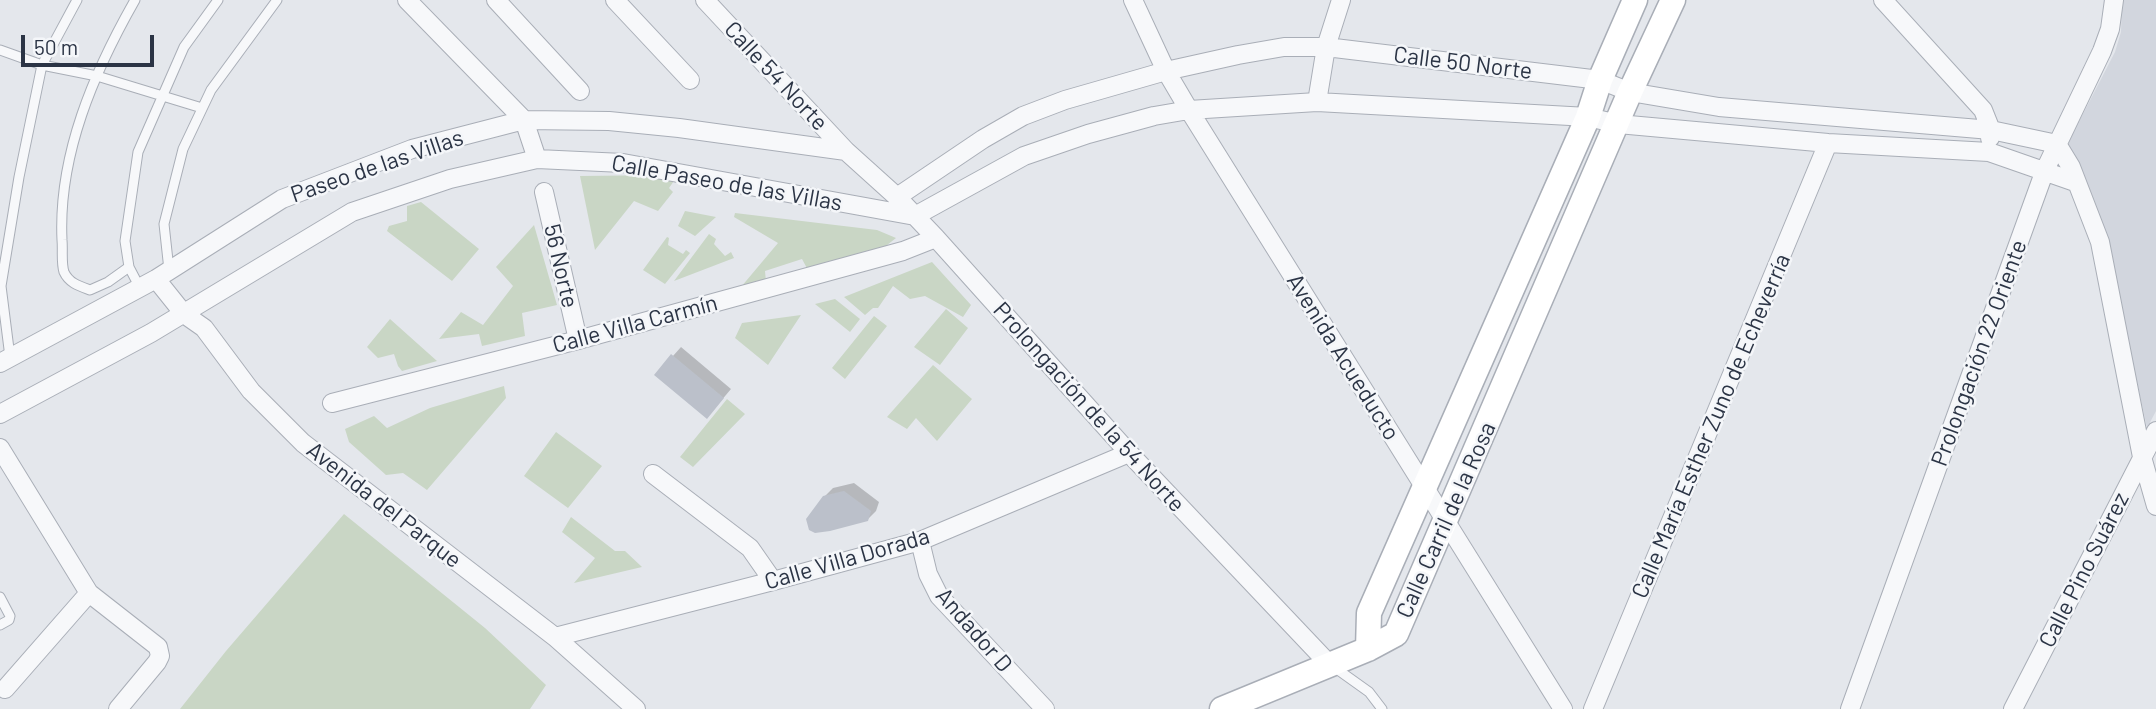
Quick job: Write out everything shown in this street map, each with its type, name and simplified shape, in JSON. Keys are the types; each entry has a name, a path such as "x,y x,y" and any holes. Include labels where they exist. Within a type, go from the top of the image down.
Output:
{"main road":[{"name":"Calle Carril de la Rosa","path":"1635,0 1600,80 1588,117 1369,613 1368,649 1396,635 1630,92 1673,0"},
{"path":"1222,709 1368,649"}],"street":[{"path":"407,0 524,120 537,159"},
{"path":"496,0 580,90"},
{"path":"615,0 690,80"},
{"name":"Calle 54 Norte","path":"705,0 846,151"},
{"name":"Avenida Acueducto","path":"1133,0 1166,71 1189,110 1563,709"},
{"path":"1317,102 1326,47 1341,0"},
{"path":"1883,0 1983,110 1992,130 1989,152"},
{"name":"Prolongación 22 Oriente","path":"1850,709 2045,170 2102,51 2110,29 2114,0"},
{"name":"Calle 50 Norte","path":"897,197 983,139 1023,116 1065,100 1166,71 1284,47 1326,47 1600,80 1630,92 1719,107 1992,130 2057,144"},
{"name":"Calle 50 Norte","path":"915,216 1024,156 1088,134 1154,116 1189,110 1317,102 1588,117 1618,124 1828,143 1989,152 2075,182"},
{"name":"Paseo de las Villas","path":"155,279 282,199 412,149 524,120 609,121 667,126 846,151"},
{"name":"Calle María Esther Zuno de Echeverría","path":"1593,709 1828,143"},
{"path":"2057,144 2071,167 2100,242 2143,457 2156,506"},
{"name":"Prolongación de la 54 Norte","path":"846,151 897,197 936,238 1129,453 1330,665"},
{"name":"Paseo de las Villas","path":"184,314 352,212 450,179 537,159"},
{"name":"Calle Paseo de las Villas","path":"537,159 623,163 915,216"},
{"name":"56 Norte","path":"544,192 578,340"},
{"name":"Calle Villa Carmín","path":"332,403 578,340 902,251 936,238"},
{"path":"5,360 155,279"},
{"name":"Avenida del Parque","path":"155,279 184,314 204,328 251,391 303,443 555,637 636,709"},
{"path":"0,414 184,314"},
{"name":"Calle Pino Suárez","path":"2013,709 2156,431"},
{"path":"0,448 89,593 158,647 160,656 157,662 118,709"},
{"name":"Calle Villa Dorada","path":"555,637 920,541 1129,453"},
{"path":"653,474 750,548 774,581"},
{"name":"Andador D","path":"920,541 928,574 939,596 1045,709"},
{"path":"5,689 89,593"}],"lane":[{"path":"5,360 1,286 19,177 42,65 77,0"},
{"path":"129,267 108,282 90,290 73,284 64,271 61,209 70,150 109,46 135,0"},
{"path":"129,267 125,241 138,152 184,47 218,0"},
{"path":"129,267 155,279 164,224 183,149 211,90 277,0"},
{"path":"0,50 42,65 97,76 202,108"},
{"path":"0,597 10,616 9,620 0,625"},
{"path":"1330,665 1368,692 1382,709"}],"shaded area":[{"path":"2122,0 2156,0 2156,411 2147,428 2103,225 2068,143 2115,52 2121,32"}],"green space":[{"path":"670,175 676,178 669,188 673,192 658,211 634,201 595,250 580,176"},
{"path":"421,202 479,249 452,281 387,231 389,226 407,221 407,206"},
{"path":"685,211 716,217 695,236 678,226"},
{"path":"735,213 877,230 896,238 858,268 809,272 802,259 765,271 766,282 741,287 778,243 734,217"},
{"path":"534,225 557,305 522,313 525,336 482,346 479,334 439,339 461,312 483,325 513,286 496,267"},
{"path":"709,234 716,239 714,244 725,256 731,252 734,258 674,281"},
{"path":"667,237 668,245 683,254 686,250 690,253 665,284 643,270"},
{"path":"932,262 971,305 963,317 925,296 910,299 893,286 878,308 873,308 865,315 844,297"},
{"path":"835,299 860,319 850,332 815,304"},
{"path":"946,309 968,328 940,365 914,347"},
{"path":"801,315 768,365 735,338 742,323"},
{"path":"874,316 887,326 845,379 832,368"},
{"path":"390,319 437,361 402,371 394,354 378,358 367,347"},
{"path":"933,365 972,399 937,441 916,418 907,429 887,417"},
{"path":"504,386 506,398 427,490 403,473 386,475 349,442 345,429 374,416 387,428 430,408"},
{"path":"727,399 745,414 693,467 680,457"},
{"path":"556,432 602,466 568,508 524,476"},
{"path":"344,514 485,628 546,685 530,709 180,709 226,651"},
{"path":"571,517 615,551 625,551 642,567 574,583 595,558 562,532"}],"building":[{"path":"671,354 724,398 707,419 654,375"},
{"path":"844,491 871,511 868,521 830,531 815,533 809,530 806,519 823,496"}]}
